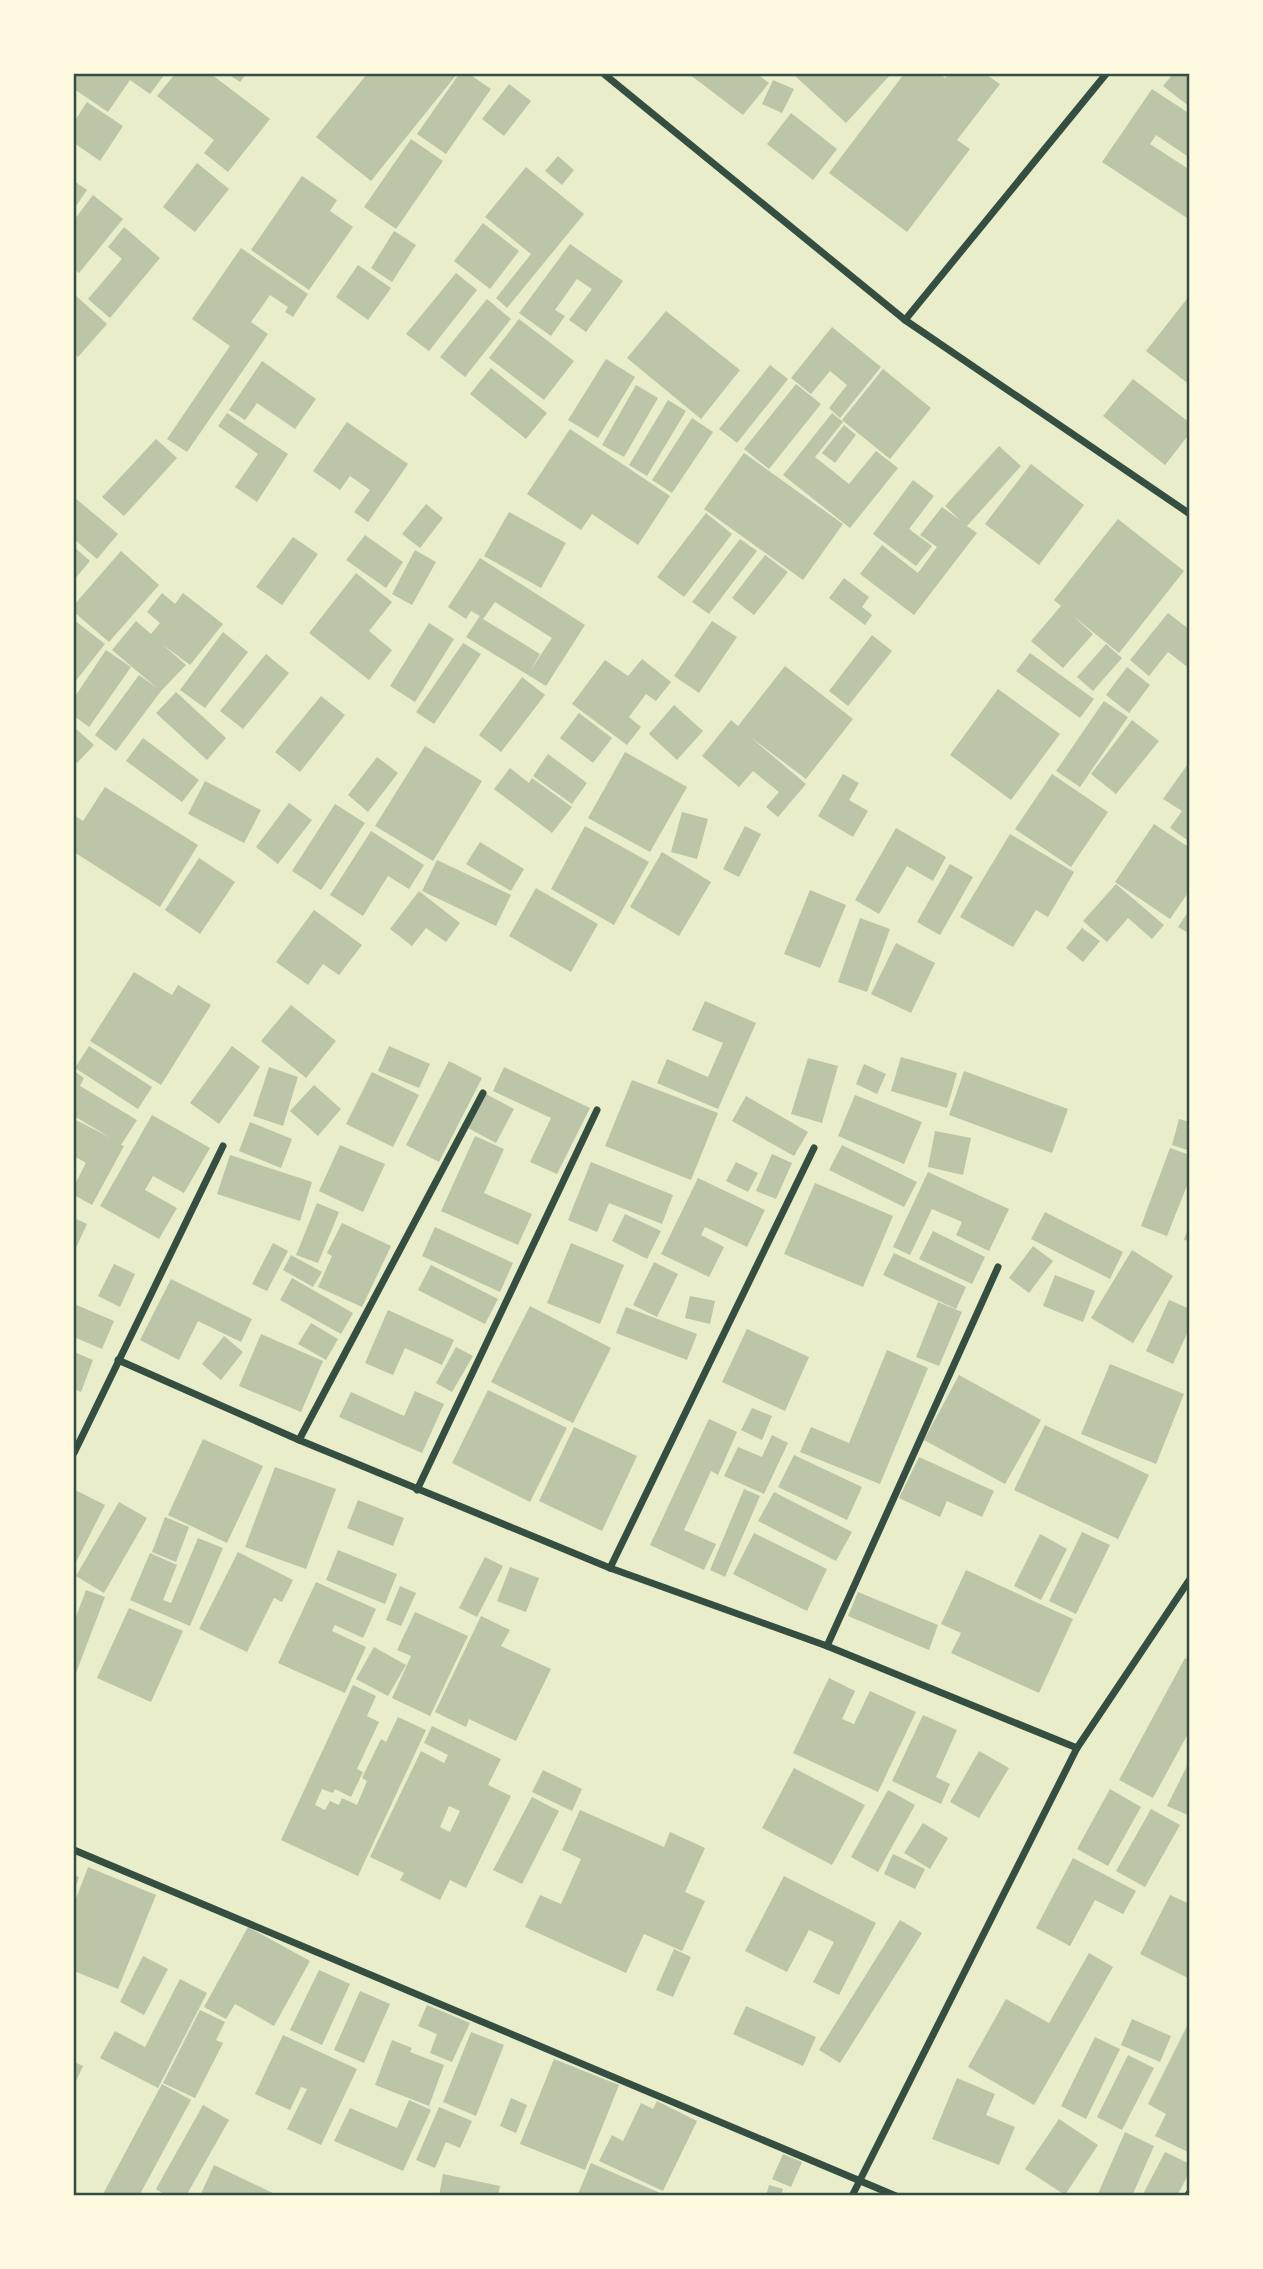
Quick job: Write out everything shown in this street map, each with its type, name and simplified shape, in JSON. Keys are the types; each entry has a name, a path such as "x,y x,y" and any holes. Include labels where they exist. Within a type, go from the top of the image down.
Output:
{"street":[{"path":"604,74 905,320 1189,514"},
{"path":"905,320 1106,74"},
{"path":"299,1440 483,1093"},
{"path":"417,1490 597,1110"},
{"path":"74,1453 223,1146"},
{"path":"610,1568 814,1148"},
{"path":"827,1646 998,1267"},
{"path":"118,1360 417,1490 610,1568 827,1646 1077,1748"},
{"path":"852,2196 1077,1748 1189,1579"},
{"path":"74,1850 896,2196"}],"building":[{"path":"77,74 165,74 150,94 130,80 108,112 74,89 74,78"},
{"path":"175,74 211,74 270,119 228,172 204,153 214,140 157,96"},
{"path":"228,74 246,74 240,82"},
{"path":"367,74 457,74 371,181 316,137"},
{"path":"459,74 469,74 491,89 446,154 417,134"},
{"path":"689,74 757,74 769,83 743,115"},
{"path":"793,74 891,74 846,123"},
{"path":"904,74 939,74 945,78 948,74 985,74 1000,84 957,140 970,149 907,232 829,173"},
{"path":"1173,74 1190,74 1190,107 1163,86"},
{"path":"773,80 794,89 782,113 762,104"},
{"path":"509,84 531,101 504,136 482,119"},
{"path":"1152,89 1190,114 1190,158 1156,135 1150,144 1190,170 1190,220 1102,162"},
{"path":"87,102 123,126 100,161 74,143 74,122"},
{"path":"791,113 837,149 813,180 767,144"},
{"path":"411,139 443,161 396,229 364,207"},
{"path":"558,156 574,170 562,185 545,171"},
{"path":"197,163 229,189 195,232 163,207"},
{"path":"526,167 584,214 507,308 496,298 531,254 485,217"},
{"path":"302,176 337,200 330,211 353,227 309,290 251,250"},
{"path":"74,181 87,190 74,209"},
{"path":"93,195 123,219 79,273 74,269 74,220"},
{"path":"483,223 519,251 490,289 454,261"},
{"path":"124,227 160,258 110,318 88,299 122,259 108,247"},
{"path":"394,231 416,245 392,282 371,268"},
{"path":"570,244 623,281 586,332 569,320 592,289 577,279 555,310 565,316 551,336 519,313"},
{"path":"241,248 308,294 293,317 285,312 288,307 270,295 251,322 268,334 187,452 167,439 230,346 192,319"},
{"path":"358,265 391,288 368,320 336,297"},
{"path":"456,273 477,290 429,351 406,334"},
{"path":"74,294 107,324 78,357 74,353"},
{"path":"1190,295 1190,385 1146,351"},
{"path":"487,299 511,319 465,377 440,357"},
{"path":"666,311 740,370 701,419 627,358"},
{"path":"519,319 574,361 544,400 489,358"},
{"path":"832,327 881,367 840,418 829,408 847,385 830,371 811,394 791,378"},
{"path":"606,359 635,377 598,438 568,420"},
{"path":"262,361 316,399 295,429 257,403 245,420 229,410"},
{"path":"770,365 788,379 737,443 719,429"},
{"path":"491,368 547,413 526,439 470,394"},
{"path":"883,369 931,408 890,459 842,420"},
{"path":"1133,379 1190,423 1190,433 1165,465 1103,416"},
{"path":"796,384 821,404 769,469 744,449"},
{"path":"636,385 658,398 624,457 602,445"},
{"path":"668,400 686,411 647,476 629,465"},
{"path":"227,413 288,454 257,502 235,487 258,454 218,426"},
{"path":"832,413 843,422 815,457 849,484 876,451 898,468 850,528 783,475"},
{"path":"692,418 713,432 672,493 652,480"},
{"path":"347,422 408,464 368,522 354,512 370,490 350,476 340,490 313,471"},
{"path":"844,425 856,435 835,463 822,453"},
{"path":"570,429 670,496 638,545 592,514 581,530 527,494"},
{"path":"156,439 177,458 124,516 102,497"},
{"path":"999,446 1021,466 967,526 977,533 914,615 860,574 882,545 918,573 937,547 920,535 942,507 960,520 945,506"},
{"path":"744,453 843,524 803,580 704,509"},
{"path":"1031,464 1084,505 1039,565 985,524"},
{"path":"913,480 934,496 909,529 932,546 916,566 873,534"},
{"path":"74,497 118,534 97,559 74,539"},
{"path":"426,504 443,518 420,548 402,534"},
{"path":"509,512 566,543 541,588 484,556"},
{"path":"706,513 732,534 684,597 657,577"},
{"path":"1118,519 1184,571 1119,653 1072,615 1093,634 1063,668 1031,641 1061,606 1054,600"},
{"path":"365,535 403,562 386,588 346,560"},
{"path":"293,537 318,554 282,605 256,587"},
{"path":"740,539 757,551 709,614 692,602"},
{"path":"74,547 90,561 74,580"},
{"path":"415,550 436,562 412,605 392,594"},
{"path":"121,551 159,585 109,642 74,612 74,605"},
{"path":"765,555 788,572 754,615 732,598"},
{"path":"480,558 585,625 546,686 466,637 480,616 471,611 466,619 448,607","holes":["495,602 552,638 530,671 540,654 483,619"]},
{"path":"356,573 392,602 369,631 392,650 369,680 309,633"},
{"path":"844,578 869,597 862,607 872,615 865,625 829,598"},
{"path":"162,593 175,604 183,593 223,624 190,665 162,644 186,665 161,691 116,751 95,735 139,675 157,688 112,650 136,621 151,634 160,623 147,612"},
{"path":"1168,613 1190,630 1190,669 1168,652 1149,676 1130,660"},
{"path":"74,620 105,644 74,683"},
{"path":"712,621 737,637 699,693 674,676"},
{"path":"429,623 454,639 415,702 390,686"},
{"path":"223,632 248,652 205,708 180,690"},
{"path":"872,635 892,651 848,706 829,691"},
{"path":"463,643 481,654 434,724 416,712"},
{"path":"1106,644 1122,658 1093,691 1077,677"},
{"path":"106,650 131,667 89,727 74,716 74,698"},
{"path":"1030,653 1094,699 1080,718 1016,671"},
{"path":"266,654 289,673 243,729 220,711"},
{"path":"642,659 671,682 656,701 646,694 629,717 641,727 627,745 572,704 605,660 628,676"},
{"path":"785,666 853,719 806,779 749,736 806,784 778,817 766,807 779,792 753,771 739,787 702,756 731,720 738,726"},
{"path":"1127,667 1150,685 1129,713 1106,695"},
{"path":"522,677 545,695 501,752 479,735"},
{"path":"998,689 1060,734 1011,800 950,755"},
{"path":"176,692 226,738 207,760 156,713"},
{"path":"321,696 345,715 300,772 275,752"},
{"path":"1104,701 1128,717 1080,787 1056,771"},
{"path":"674,705 703,731 677,760 649,734"},
{"path":"579,713 612,738 593,763 560,738"},
{"path":"1132,720 1159,741 1116,794 1091,774"},
{"path":"74,727 94,745 77,763 74,759"},
{"path":"143,738 199,780 182,802 126,761"},
{"path":"425,746 482,781 433,861 375,826"},
{"path":"625,752 687,787 650,852 588,818"},
{"path":"548,754 587,783 572,804 533,776"},
{"path":"377,757 398,773 368,812 348,795"},
{"path":"1190,761 1190,842 1170,828 1182,811 1163,799"},
{"path":"510,768 529,783 532,778 572,807 552,833 494,789"},
{"path":"843,774 859,783 849,800 868,811 853,837 818,816"},
{"path":"1052,774 1108,812 1071,867 1015,829"},
{"path":"205,781 261,810 244,843 188,814"},
{"path":"105,787 198,845 160,907 74,852 74,815 83,821"},
{"path":"289,803 312,820 278,864 256,847"},
{"path":"335,804 365,823 321,890 292,871"},
{"path":"682,812 708,819 697,859 671,852"},
{"path":"1154,824 1190,848 1190,890 1170,919 1115,882"},
{"path":"585,826 649,862 614,925 551,889"},
{"path":"745,826 761,834 739,877 723,869"},
{"path":"896,828 946,857 933,881 907,866 879,914 855,900"},
{"path":"371,831 424,865 409,889 388,876 363,916 330,895"},
{"path":"1010,834 1074,872 1048,917 1036,910 1013,947 960,917"},
{"path":"480,842 524,869 511,891 466,864"},
{"path":"662,852 711,882 679,936 630,907"},
{"path":"199,858 235,882 200,934 165,910"},
{"path":"437,860 511,895 496,926 422,891"},
{"path":"950,864 973,877 940,935 917,922"},
{"path":"1116,884 1164,925 1152,939 1128,918 1107,942 1083,921"},
{"path":"536,888 598,924 571,972 509,936"},
{"path":"810,890 846,905 820,968 784,954"},
{"path":"419,891 460,923 446,942 426,928 412,946 390,929"},
{"path":"1190,909 1190,934 1178,927"},
{"path":"314,910 362,945 339,975 323,964 308,985 276,962"},
{"path":"860,918 890,929 867,992 838,982"},
{"path":"1082,928 1100,941 1083,962 1066,948"},
{"path":"896,943 935,963 911,1013 871,994"},
{"path":"134,972 172,995 178,985 211,1005 161,1085 90,1041"},
{"path":"705,1001 756,1023 718,1109 657,1083 667,1059 708,1077 723,1043 692,1030"},
{"path":"291,1005 336,1041 306,1078 261,1041"},
{"path":"89,1046 152,1087 138,1109 75,1068"},
{"path":"232,1046 260,1067 219,1124 190,1103"},
{"path":"389,1046 430,1064 419,1088 378,1071"},
{"path":"901,1057 957,1073 947,1108 891,1091"},
{"path":"808,1058 838,1066 822,1123 791,1114"},
{"path":"449,1061 482,1078 439,1162 406,1145"},
{"path":"864,1064 886,1074 877,1094 856,1084"},
{"path":"269,1067 298,1077 283,1126 253,1116"},
{"path":"504,1067 590,1108 557,1174 530,1162 551,1118 493,1091"},
{"path":"74,1071 84,1078 80,1086 137,1120 121,1145 124,1146 92,1205 74,1195 74,1186 86,1163 74,1156 74,1119 111,1138 74,1116"},
{"path":"964,1071 1068,1109 1052,1153 949,1115"},
{"path":"372,1072 419,1095 393,1147 346,1124"},
{"path":"632,1080 718,1113 691,1180 605,1146"},
{"path":"314,1085 341,1109 318,1136 290,1111"},
{"path":"486,1094 514,1109 496,1143 468,1128"},
{"path":"855,1095 922,1122 904,1164 838,1136"},
{"path":"746,1096 808,1132 794,1156 732,1121"},
{"path":"152,1115 210,1148 184,1193 153,1176 145,1190 177,1208 159,1239 100,1206"},
{"path":"1179,1119 1190,1122 1190,1151 1172,1145"},
{"path":"250,1122 292,1139 281,1168 239,1151"},
{"path":"935,1131 971,1138 963,1175 928,1167"},
{"path":"475,1136 504,1149 484,1193 532,1214 518,1245 441,1211"},
{"path":"340,1145 385,1164 363,1212 319,1191"},
{"path":"842,1145 917,1182 904,1207 829,1170"},
{"path":"1170,1148 1190,1155 1190,1178 1167,1236 1141,1226"},
{"path":"772,1154 792,1163 776,1199 756,1191"},
{"path":"230,1155 312,1182 300,1221 217,1194"},
{"path":"591,1162 673,1195 662,1224 609,1203 597,1232 568,1220"},
{"path":"736,1162 758,1173 748,1192 726,1181"},
{"path":"928,1172 1009,1209 989,1251 956,1235 962,1222 932,1209 910,1255 893,1247"},
{"path":"698,1178 765,1210 747,1247 705,1227 701,1235 724,1247 709,1277 661,1254"},
{"path":"815,1183 893,1216 863,1287 784,1254"},
{"path":"317,1203 339,1212 318,1263 296,1255"},
{"path":"1045,1212 1123,1252 1110,1279 1031,1239"},
{"path":"625,1214 661,1231 647,1259 612,1241"},
{"path":"74,1218 87,1224 74,1252"},
{"path":"342,1223 391,1246 362,1307 318,1287 332,1256 327,1253"},
{"path":"1190,1224 1190,1241 1184,1240"},
{"path":"435,1227 513,1263 500,1292 422,1256"},
{"path":"933,1231 985,1257 972,1284 919,1259"},
{"path":"273,1243 288,1251 267,1291 252,1284"},
{"path":"571,1243 624,1265 600,1324 547,1303"},
{"path":"1033,1246 1053,1261 1029,1293 1009,1278"},
{"path":"1132,1250 1173,1276 1133,1343 1091,1318"},
{"path":"894,1253 966,1287 956,1309 883,1275"},
{"path":"291,1255 322,1272 313,1287 283,1270"},
{"path":"654,1262 678,1274 657,1317 633,1305"},
{"path":"114,1264 135,1274 120,1307 98,1296"},
{"path":"431,1265 498,1299 485,1324 418,1290"},
{"path":"1055,1275 1095,1291 1083,1322 1043,1306"},
{"path":"292,1278 353,1313 341,1334 280,1300"},
{"path":"171,1279 252,1319 241,1342 198,1321 179,1360 140,1340"},
{"path":"690,1296 715,1301 710,1324 685,1318"},
{"path":"1169,1300 1190,1309 1190,1327 1173,1364 1146,1351"},
{"path":"938,1302 962,1312 939,1366 916,1357"},
{"path":"74,1304 114,1321 102,1349 74,1337"},
{"path":"530,1306 611,1348 573,1423 491,1382"},
{"path":"626,1307 697,1334 687,1360 616,1333"},
{"path":"388,1310 454,1340 442,1365 405,1348 393,1375 365,1363"},
{"path":"311,1323 338,1339 326,1360 298,1344"},
{"path":"747,1329 809,1357 785,1411 722,1382"},
{"path":"261,1334 323,1361 301,1412 239,1386"},
{"path":"224,1336 243,1352 221,1380 202,1364"},
{"path":"456,1347 473,1356 452,1392 436,1383"},
{"path":"887,1350 928,1368 880,1484 800,1452 811,1427 849,1443"},
{"path":"74,1352 93,1360 81,1392 74,1389"},
{"path":"1110,1364 1184,1394 1156,1464 1081,1434"},
{"path":"959,1375 1041,1420 1005,1484 924,1440"},
{"path":"488,1390 567,1428 530,1502 452,1463"},
{"path":"415,1391 444,1404 422,1453 339,1417 351,1392 404,1416"},
{"path":"752,1408 772,1416 762,1440 741,1430"},
{"path":"709,1419 737,1432 718,1475 711,1471 684,1530 716,1544 704,1570 650,1545"},
{"path":"1045,1425 1149,1475 1118,1539 1014,1490"},
{"path":"574,1427 637,1456 602,1531 539,1501"},
{"path":"772,1435 788,1443 764,1494 724,1476 738,1447 762,1457"},
{"path":"203,1439 263,1466 227,1543 168,1515"},
{"path":"794,1455 862,1487 847,1520 778,1487"},
{"path":"919,1457 994,1491 982,1517 947,1501 940,1517 899,1498"},
{"path":"275,1467 336,1489 306,1569 245,1547"},
{"path":"744,1489 760,1496 725,1577 710,1570"},
{"path":"75,1490 105,1505 74,1566 74,1492"},
{"path":"774,1492 852,1532 836,1561 758,1521"},
{"path":"358,1500 404,1518 393,1546 347,1528"},
{"path":"119,1502 147,1518 104,1593 76,1576"},
{"path":"165,1517 189,1527 176,1562 152,1552"},
{"path":"1082,1532 1110,1545 1076,1614 1049,1601"},
{"path":"754,1533 827,1569 807,1611 733,1574"},
{"path":"1040,1534 1067,1549 1041,1600 1014,1586"},
{"path":"198,1538 223,1548 190,1626 130,1600 150,1553 177,1565 163,1600 171,1603"},
{"path":"338,1550 397,1574 385,1604 326,1580"},
{"path":"238,1552 293,1580 282,1602 274,1598 247,1652 199,1629"},
{"path":"485,1557 503,1566 477,1617 459,1608"},
{"path":"510,1567 539,1578 526,1612 497,1601"},
{"path":"966,1570 1073,1619 1039,1693 951,1653 961,1633 941,1624"},
{"path":"316,1582 376,1609 363,1638 335,1625 332,1631 366,1647 345,1693 278,1663"},
{"path":"400,1586 416,1593 401,1626 386,1620"},
{"path":"86,1590 105,1597 74,1678 74,1622"},
{"path":"858,1592 938,1625 929,1650 848,1616"},
{"path":"129,1608 183,1631 151,1702 97,1678"},
{"path":"415,1612 468,1636 430,1716 392,1698 411,1656 397,1650"},
{"path":"481,1616 510,1630 501,1646 551,1669 516,1741 469,1719 466,1727 435,1712"},
{"path":"374,1647 406,1665 388,1696 356,1679"},
{"path":"1185,1658 1190,1660 1190,1730 1153,1798 1119,1780"},
{"path":"829,1678 855,1691 842,1719 854,1724 870,1691 916,1712 878,1792 793,1753"},
{"path":"353,1685 376,1696 367,1716 379,1722 357,1769 363,1772 351,1797 335,1789 333,1793 322,1789 315,1805 325,1810 330,1801 339,1805 342,1798 357,1805 367,1781 362,1778 381,1739 386,1742 398,1717 426,1730 358,1876 281,1840"},
{"path":"923,1715 957,1730 936,1777 950,1784 941,1804 892,1781"},
{"path":"432,1726 501,1759 488,1785 511,1796 466,1888 450,1880 440,1900 400,1880 404,1873 370,1857 421,1751 444,1763 448,1755 424,1743","holes":["449,1806 460,1811 450,1832 440,1827"]},
{"path":"979,1751 1009,1768 979,1818 950,1802"},
{"path":"1190,1760 1190,1816 1167,1806"},
{"path":"794,1768 865,1805 832,1865 762,1828"},
{"path":"543,1770 582,1789 572,1811 532,1792"},
{"path":"1110,1789 1141,1807 1108,1866 1077,1849"},
{"path":"888,1790 915,1805 878,1872 851,1857"},
{"path":"532,1797 559,1811 522,1884 493,1870"},
{"path":"1151,1809 1180,1825 1145,1887 1116,1871"},
{"path":"580,1810 664,1847 670,1832 705,1848 685,1892 705,1901 682,1951 644,1934 626,1973 525,1927 540,1895 561,1904 581,1859 562,1850"},
{"path":"923,1823 948,1838 930,1869 904,1853"},
{"path":"893,1854 925,1869 915,1889 884,1874"},
{"path":"1073,1858 1136,1891 1123,1914 1095,1900 1070,1946 1036,1928"},
{"path":"88,1867 156,1895 118,1989 74,1971 74,1904"},
{"path":"74,1875 79,1877 74,1891"},
{"path":"784,1876 876,1923 839,1995 813,1982 834,1942 809,1930 787,1972 745,1951"},
{"path":"1170,1895 1190,1904 1190,1979 1140,1954"},
{"path":"900,1920 922,1933 840,2063 819,2050"},
{"path":"248,1927 310,1961 274,2026 235,2004 226,2019 204,2007"},
{"path":"674,1949 691,1957 673,1997 656,1990"},
{"path":"1089,1953 1113,1967 1034,2105 968,2067 1006,1999 1049,2023"},
{"path":"143,1956 168,1969 144,2015 120,2002"},
{"path":"319,1970 350,1984 322,2045 290,2030"},
{"path":"180,1979 207,1993 158,2088 100,2058 115,2031 145,2047"},
{"path":"360,1991 390,2004 364,2063 334,2050"},
{"path":"427,2005 470,2023 452,2062 430,2053 437,2034 418,2026"},
{"path":"746,2006 816,2037 803,2066 733,2034"},
{"path":"200,2010 225,2022 216,2040 223,2043 195,2098 163,2083"},
{"path":"1132,2019 1171,2036 1160,2062 1121,2045"},
{"path":"1190,2020 1188,2152 1155,2136 1166,2114 1148,2104"},
{"path":"471,2032 504,2045 476,2116 443,2102"},
{"path":"283,2035 357,2069 321,2145 287,2129 307,2089 301,2087 290,2110 255,2094"},
{"path":"1095,2037 1120,2049 1086,2119 1061,2106"},
{"path":"392,2040 412,2048 410,2052 444,2065 429,2106 375,2085"},
{"path":"1128,2055 1154,2068 1122,2130 1097,2117"},
{"path":"554,2059 619,2085 585,2170 520,2144"},
{"path":"74,2062 83,2066 74,2086"},
{"path":"957,2078 995,2094 986,2115 1015,2127 999,2165 932,2139"},
{"path":"162,2084 191,2100 139,2196 102,2196"},
{"path":"511,2098 527,2105 516,2133 500,2126"},
{"path":"409,2100 431,2110 403,2171 334,2141 350,2108 397,2128"},
{"path":"657,2101 697,2121 663,2191 599,2161 612,2135 623,2141 641,2103 653,2109"},
{"path":"203,2105 229,2120 186,2196 167,2196 156,2189"},
{"path":"439,2107 472,2121 460,2148 446,2142 435,2168 416,2160"},
{"path":"1059,2119 1098,2145 1065,2195 1025,2169"},
{"path":"1125,2132 1154,2146 1132,2196 1097,2196"},
{"path":"1165,2152 1190,2164 1190,2171 1177,2196 1142,2196"},
{"path":"783,2154 802,2162 791,2187 772,2179"},
{"path":"591,2163 667,2196 577,2196"},
{"path":"214,2165 279,2196 200,2196"},
{"path":"443,2174 500,2186 498,2196 439,2196"},
{"path":"769,2185 783,2189 781,2196 766,2196"}]}
